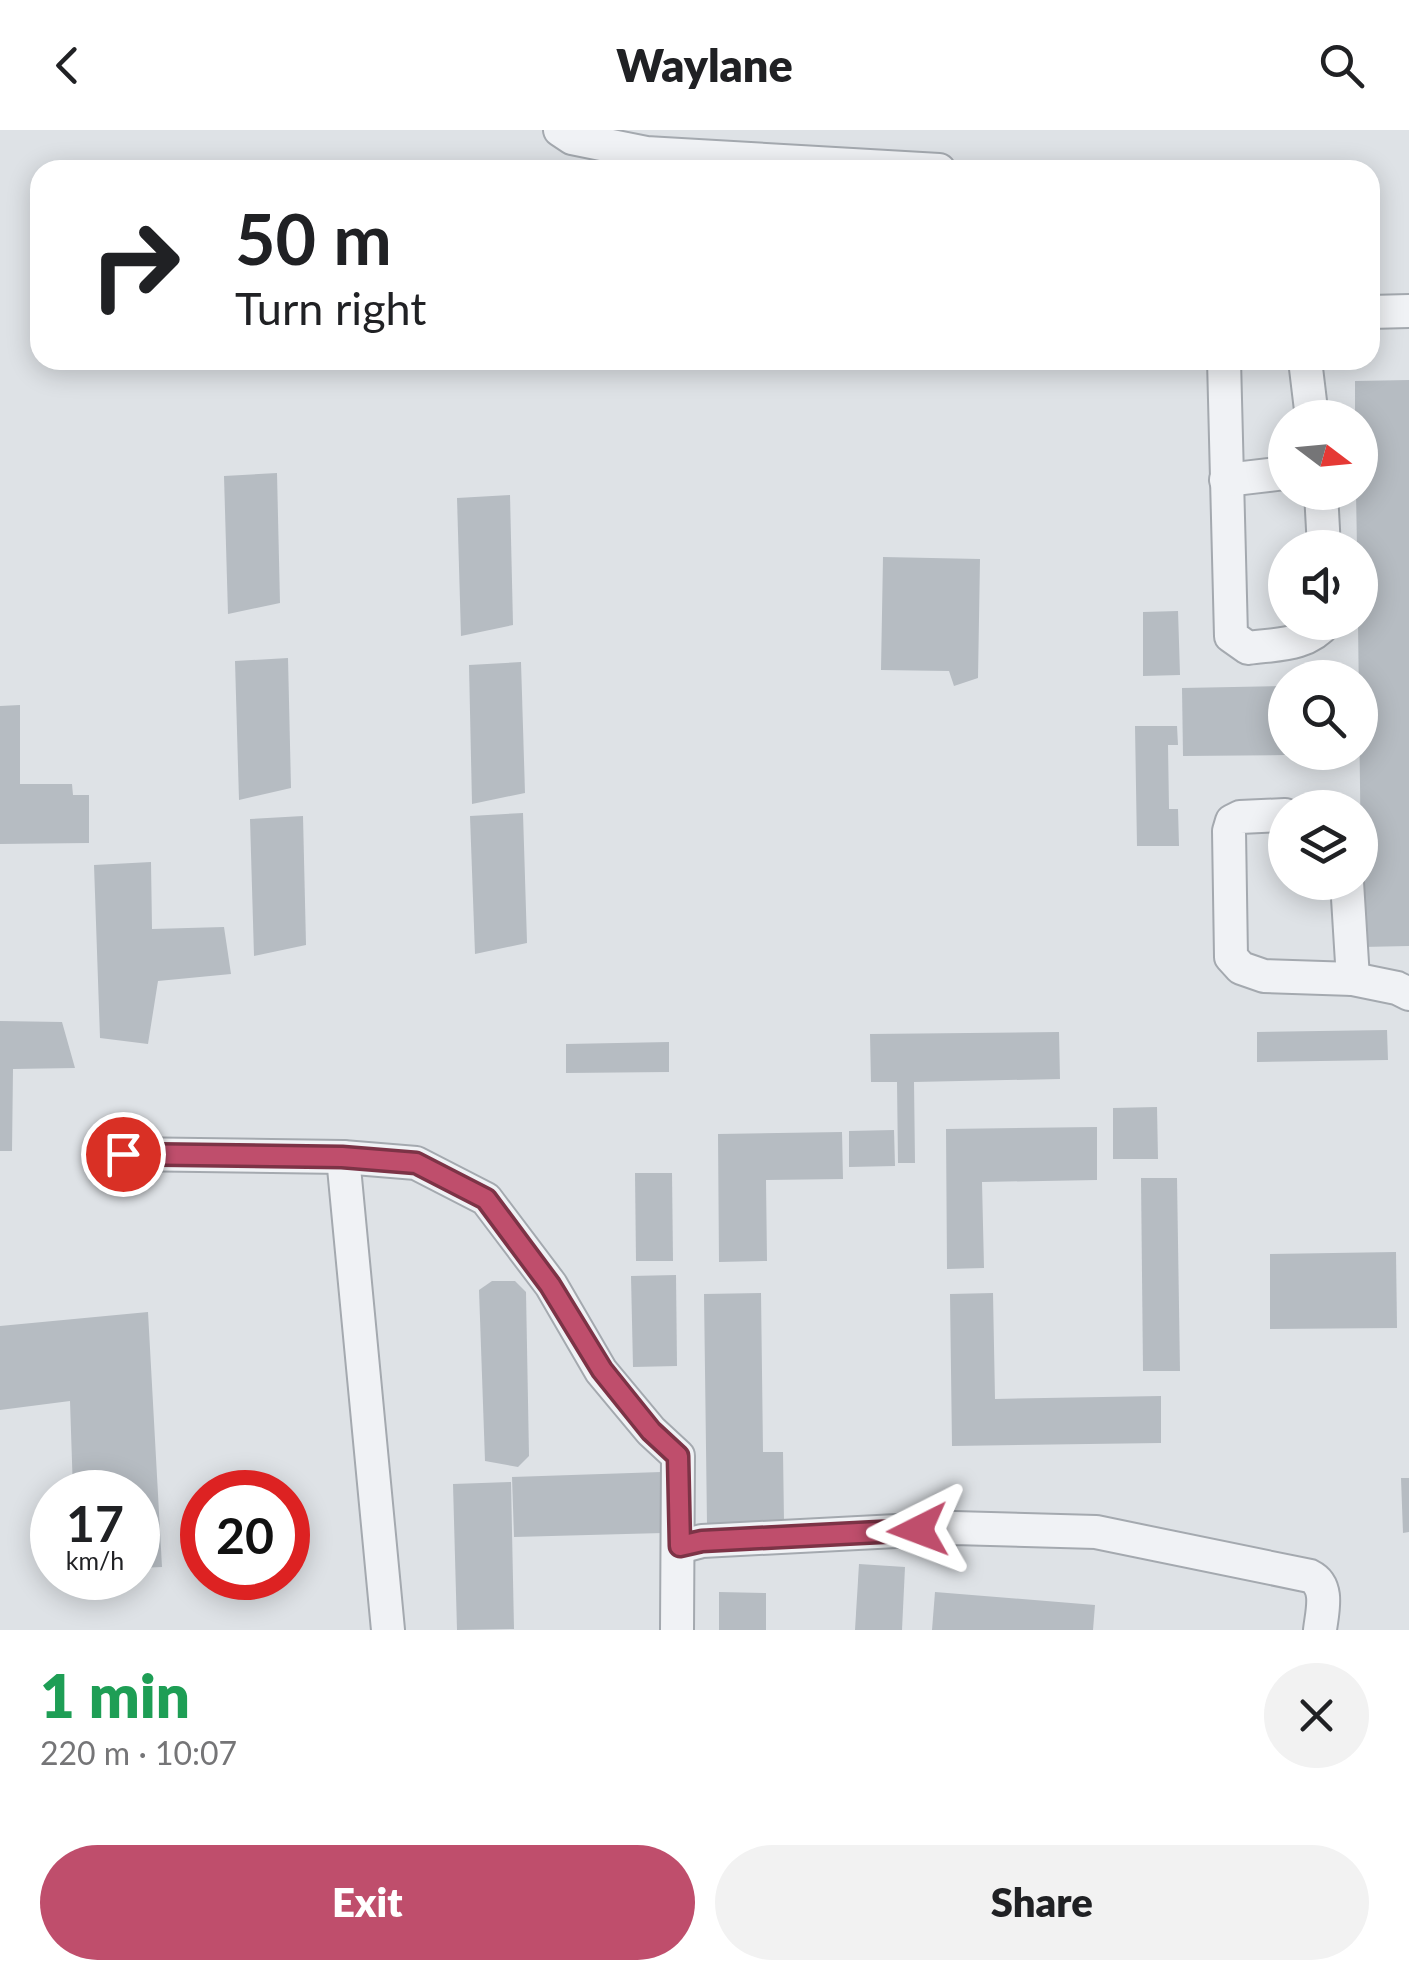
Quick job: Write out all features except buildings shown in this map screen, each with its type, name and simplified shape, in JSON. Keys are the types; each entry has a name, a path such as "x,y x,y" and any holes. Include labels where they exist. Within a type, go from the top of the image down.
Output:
{"lane":[{"path":"560,130 572,138 646,153 767,160"},
{"path":"1380,312 1409,311"},
{"path":"1224,370 1230,636 1248,648 1301,640"},
{"path":"1306,370 1310,400"},
{"path":"1226,480 1268,475"},
{"path":"1268,816 1232,821 1228,901 1232,957 1241,968 1264,976 1352,979 1409,994"},
{"path":"1349,900 1352,979"},
{"path":"123,1154 342,1157 416,1163 486,1199 550,1285 602,1370 651,1431 678,1456 677,1630"},
{"path":"342,1157 388,1630"},
{"path":"680,1546 702,1541 954,1528 1096,1532 1310,1576 1318,1580 1323,1591 1320,1630"}],"route":[{"path":"123,1154 342,1157 416,1163 486,1199 550,1285 602,1370 651,1431 678,1456 680,1546 702,1541 918,1530"}]}
